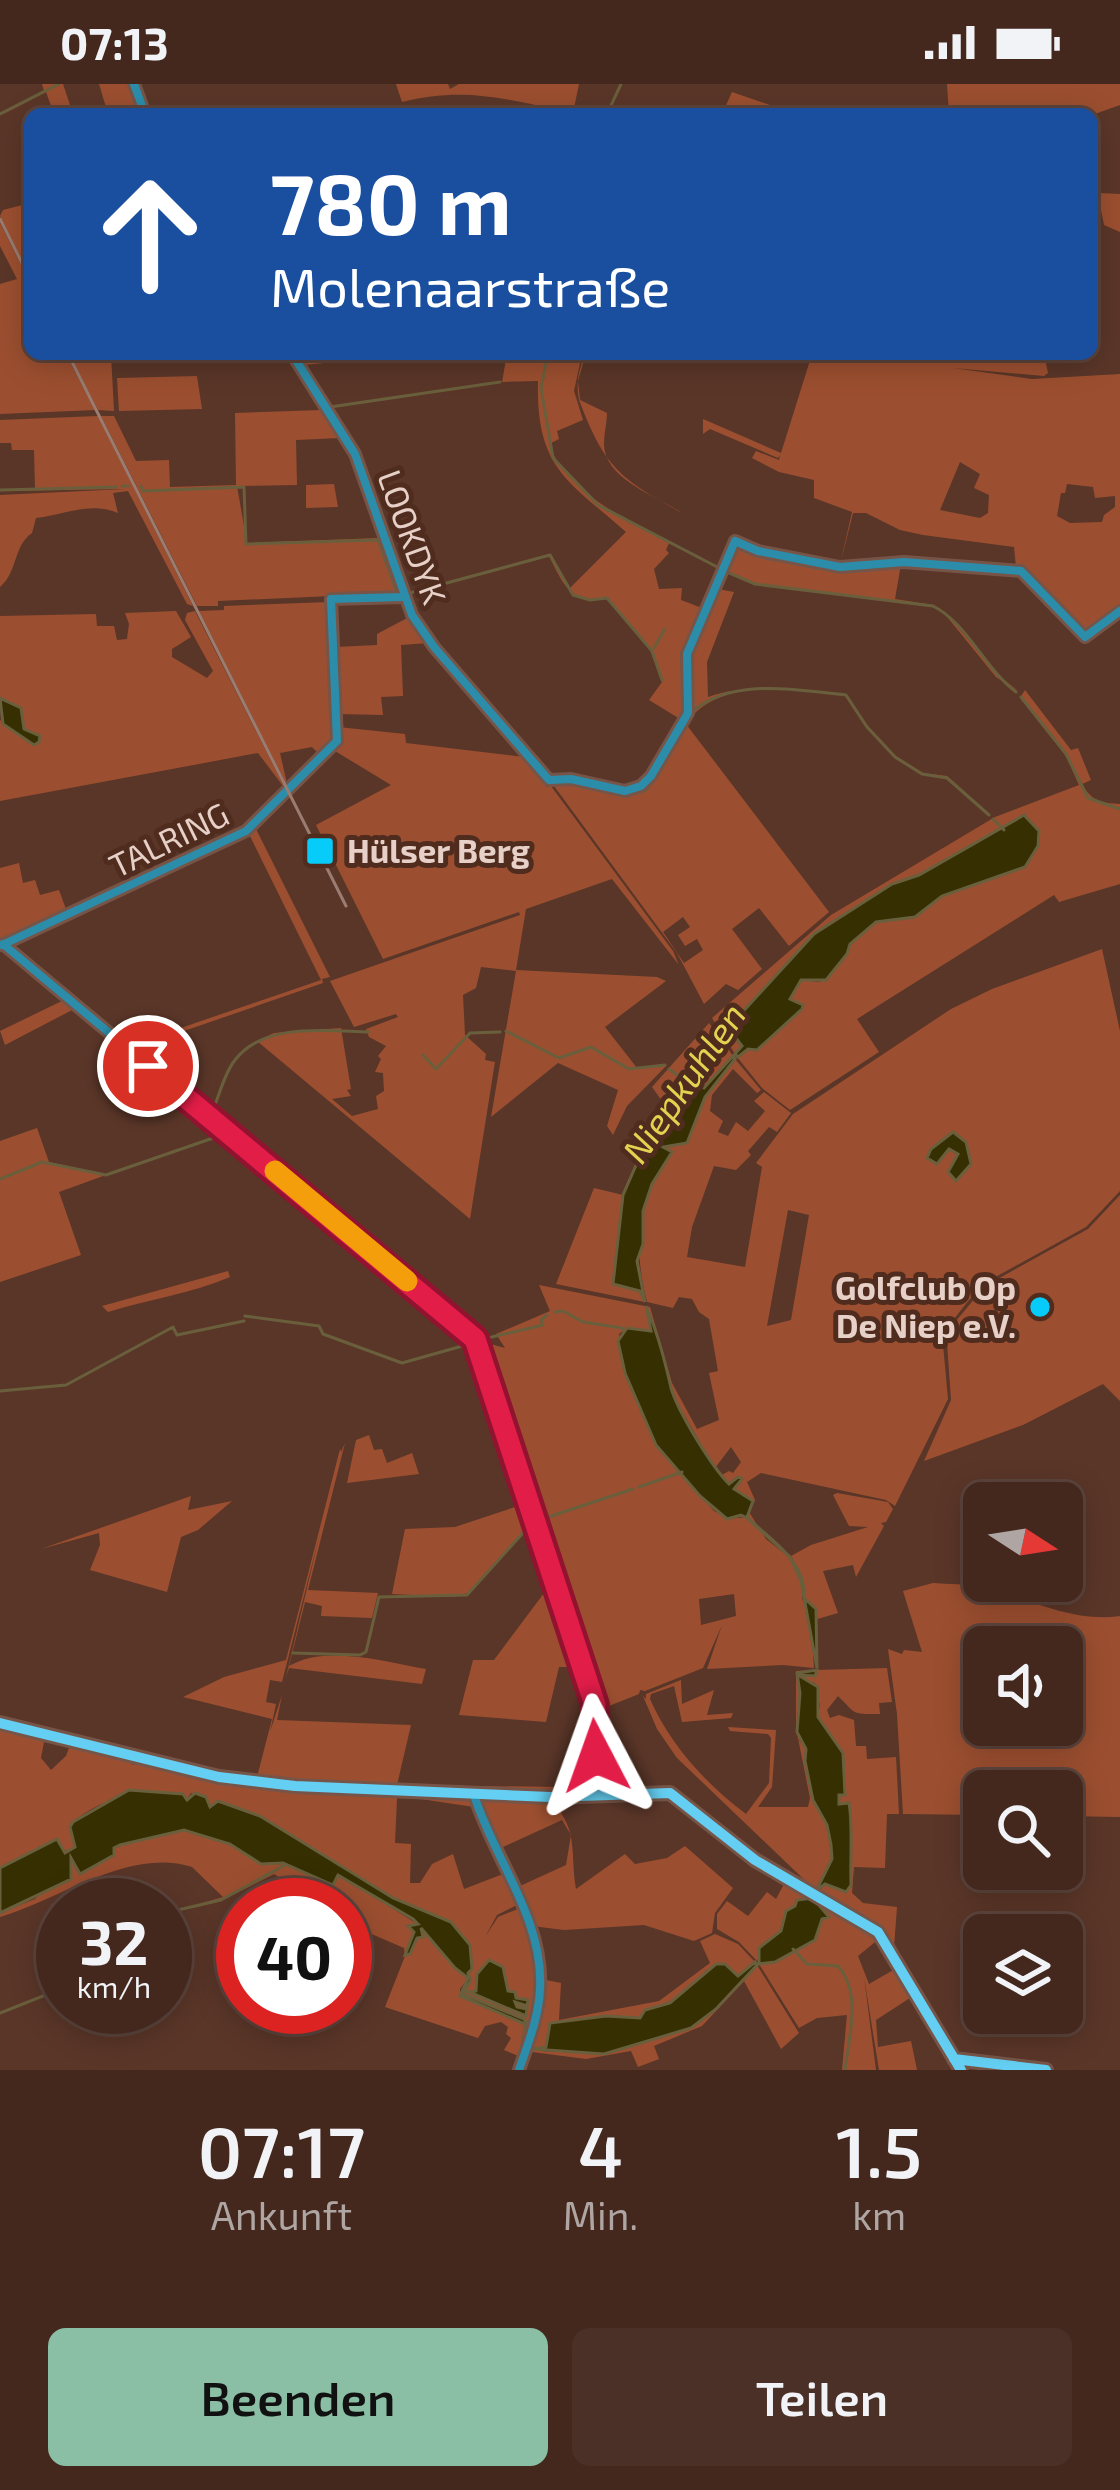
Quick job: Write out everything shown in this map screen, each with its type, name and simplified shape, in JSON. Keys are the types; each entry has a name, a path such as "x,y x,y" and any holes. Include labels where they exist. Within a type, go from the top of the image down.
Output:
{"main road":[{"path":"0,1723 219,1777 296,1786 550,1797 655,1791 676,1796 754,1860 870,1924 891,1949 958,2064 1046,2070"}],"street":[{"name":"LOOKDYK","path":"296,360 355,454 402,597 434,647 549,780 571,779 625,791 651,776 686,715 687,654 735,541 758,551 840,567 904,562 1021,571 1085,637 1120,610"},
{"name":"TALRING","path":"2,945 251,827 337,741 331,599 402,597"},
{"path":"2,945 457,1323 478,1346 595,1705 596,1793"},
{"path":"474,1795 532,1929 539,1960 539,2001 519,2070"}],"shaded area":[{"path":"42,84 63,84 71,108 52,108 46,92 0,116 44,91"},
{"path":"99,84 132,84 141,108 106,108"},
{"path":"396,84 448,84 450,89 459,84 579,84 574,108 467,95 402,102"},
{"path":"947,84 1120,84 1120,105 1098,113 1098,108 949,108"},
{"path":"732,92 779,108 725,108"},
{"path":"1098,189 1099,193 1120,194 1120,232 1104,225"},
{"path":"24,205 24,264 0,216 3,210"},
{"path":"0,223 24,270 24,360 69,360 95,410 0,414 0,284 17,279 0,246"},
{"path":"72,360 111,360 114,411 98,410"},
{"path":"292,360 361,471 398,593 218,601 218,606 197,606 101,416 114,416 136,461 169,460 170,487 236,485 235,413 322,410","holes":["340,438 361,478 378,538 247,543 237,486 297,485 296,440"]},
{"path":"297,360 355,360 304,365 330,406 500,382 331,407 358,453 368,483"},
{"path":"506,360 581,360 574,391 583,420 557,431 559,439 549,444 560,465 599,502 722,569 669,543 669,553 654,569 659,589 682,588 681,600 702,608 683,660 688,702 680,719 649,700 662,682 650,650 606,598 584,598 569,589 626,532 559,470 549,453 538,381 502,382"},
{"path":"810,360 1045,360 1048,373 1044,376 953,368 1032,379 1120,374 1120,608 1083,633 1022,567 1016,567 1014,547 900,530 866,513 853,513 840,565 852,512 814,498 814,480 779,472 752,458 756,451 779,460 780,455 710,429 703,434 703,419 781,453","holes":["960,462 980,474 974,488 989,495 988,513 980,518 940,510","1067,484 1093,487 1095,498 1115,496 1115,507 1102,522 1070,523 1057,516"]},
{"path":"197,376 202,409 119,411 117,378"},
{"path":"578,381 580,400 607,413 607,457 597,441 579,400"},
{"path":"98,416 193,606 187,604 128,491 113,493 118,513 87,509 36,518 0,587 0,495 126,489 0,491 35,488 34,450 12,450 11,443 0,443 0,420"},
{"path":"334,484 338,507 306,508 306,485"},
{"path":"746,548 750,553 838,572 901,564 895,599 933,605 945,612 998,675 1018,691 996,677 944,613 933,607 755,585 725,572 737,550"},
{"path":"551,554 568,588 549,556 406,595"},
{"path":"718,589 734,592 707,662 708,697 759,688 846,694 896,756 923,773 947,776 991,815 947,778 922,775 895,758 865,726 845,696 759,689 718,698 700,708 686,724 829,912 789,946 759,908 732,929 762,969 738,990 726,984 704,1004 677,953 554,786 566,781 640,789 698,706 692,709 686,664","holes":["683,917 690,927 678,935 685,946 697,939 703,950 684,963 663,932"]},
{"path":"329,602 334,738 320,755 312,747 280,753 288,788 199,611"},
{"path":"176,611 191,637 172,649 172,657 207,678 213,671 185,620 187,613 195,611 286,790 258,753 0,801 0,720 34,744 35,736 24,729 20,714 0,698 0,616 96,614 97,626 114,626 117,640 127,639 125,613"},
{"path":"409,617 428,643 401,645 403,696 381,697 383,715 338,714 335,647 377,645 377,634"},
{"path":"1025,690 1071,750 1078,748 1091,780 1082,784 1090,795 1120,804 1120,884 1059,902 1054,895 857,1019 879,1052 790,1110 762,1088 737,1057 777,1033 801,980 820,982 847,954 850,944 876,922 915,917 942,896 1025,867 947,871 896,882 818,940 729,1033 742,1047 735,1054 712,1018 831,915 995,817 1079,785 1066,756 1020,698"},
{"path":"0,698 21,708 24,729 40,736 39,742 34,745 3,724"},
{"path":"338,727 405,734 406,743 524,757 547,787 551,786 679,965 612,879 526,909 516,970 666,981 605,1027 637,1068 667,1065 627,1106 613,1135 607,1126 618,1090 558,1063 491,1117 516,971 481,967 476,988 463,995 465,1035 486,1054 485,1060 495,1062 470,1219 257,1041 274,1033 341,1028 351,1096 332,1099 352,1116 378,1109 376,1096 384,1091 383,1073 375,1072 386,1046 369,1037 366,1029 398,1017 354,1027 330,981 520,915 383,959 316,825 391,785 335,751"},
{"path":"1024,815 1039,831 1038,846 1025,867 942,896 915,917 876,922 850,944 826,980 801,980 790,999 803,1005 802,1009 757,1050 735,1054 742,1046 728,1028 814,934 892,884 919,875"},
{"path":"255,827 330,977 132,1049 128,1046 321,980 248,832"},
{"path":"19,863 23,883 35,880 40,895 59,890 67,912 3,942 0,868"},
{"path":"1102,949 1120,1031 1120,1191 1086,1227 981,1285 942,1334 948,1399 895,1506 886,1500 761,1473 747,1482 755,1500 749,1512 766,1539 794,1561 791,1556 811,1545 868,1527 849,1526 833,1495 888,1502 893,1509 881,1523 884,1526 856,1577 853,1565 823,1571 838,1613 814,1620 805,1589 802,1598 811,1622 814,1668 707,1669 722,1625 703,1668 599,1710 479,1341 505,1348 496,1334 550,1311 539,1285 650,1307 672,1383 697,1429 719,1420 709,1373 718,1371 709,1319 692,1299 679,1297 673,1308 647,1302 644,1288 642,1214 671,1151 664,1146 687,1143 705,1096 735,1059 761,1090 757,1093 733,1069 712,1095 710,1111 723,1121 718,1132 728,1136 736,1122 748,1131 765,1111 754,1101 764,1092 791,1113 777,1132 769,1127 736,1170 714,1166 692,1227 687,1257 745,1267 762,1167 756,1163 793,1114 951,1009","holes":["788,1210 809,1215 791,1320 767,1326","649,1312 675,1399 715,1468 731,1447 741,1462 733,1473 720,1476 730,1485 742,1479 734,1489 753,1502 746,1517 729,1519 714,1511 656,1445 626,1373 619,1334 627,1328 651,1331","734,1594 736,1616 701,1625 699,1599"]},
{"path":"66,999 76,1008 5,1045 0,1031"},
{"path":"709,1023 733,1056 703,1088 667,1093 662,1101 652,1087"},
{"path":"733,1056 705,1097 687,1143 663,1147 672,1152 652,1184 643,1211 643,1244 637,1261 645,1302 640,1291 613,1284 623,1195 645,1145 658,1146 650,1132 667,1093 688,1082 704,1088"},
{"path":"37,1128 49,1162 106,1175 59,1192 81,1255 0,1282 0,1141"},
{"path":"953,1132 966,1142 971,1164 956,1181 948,1172 958,1154 949,1149 937,1164 927,1158"},
{"path":"594,1188 623,1195 614,1268 622,1271 632,1254 641,1289 617,1280 616,1270 613,1283 640,1291 645,1302 556,1284"},
{"path":"1120,1195 1120,1401 1103,1384 1023,1425 924,1461 951,1400 947,1342 951,1327 985,1286 1088,1229"},
{"path":"228,1271 230,1277 185,1292 108,1312 102,1306"},
{"path":"646,1306 671,1388 688,1424 729,1484 742,1479 734,1489 753,1501 747,1517 787,1554 747,1518 727,1519 656,1445 625,1373 618,1341 627,1328 651,1331"},
{"path":"369,1435 374,1450 382,1449 387,1463 412,1453 419,1474 347,1483 356,1440"},
{"path":"345,1443 308,1590 378,1593 372,1618 321,1616 322,1606 305,1602 289,1666 338,1655 426,1669 422,1684 289,1668 286,1677 320,1533 282,1682 270,1680 266,1702 276,1704 270,1732 282,1695 277,1720 411,1725 397,1785 560,1787 560,1792 295,1783 260,1773 257,1780 182,1764 257,1777 272,1719 183,1697 224,1677 286,1660 340,1449"},
{"path":"191,1496 188,1510 232,1501 198,1530 181,1537 167,1592 90,1570 100,1545 99,1533 41,1549"},
{"path":"527,1503 533,1523 471,1592 454,1597 392,1594 405,1529 455,1527"},
{"path":"933,1583 963,1585 963,1602 1032,1602 1084,1616 1120,1616 1120,1817 1083,1816 1083,1770 963,1770 963,1815 903,1814 888,1649 902,1654 904,1650 922,1652 903,1591"},
{"path":"554,1587 580,1667 559,1667 546,1722 459,1715 473,1660 494,1660 547,1589"},
{"path":"804,1598 816,1609 817,1668"},
{"path":"887,1668 892,1702 879,1703 880,1714 854,1712 838,1696 827,1710 830,1718 839,1715 854,1720 856,1746 866,1746 867,1759 896,1757 899,1814 887,1814 885,1868 854,1867 852,1893 863,1903 897,1907 894,1947 855,1912 819,1892 825,1884 851,1885 851,1876 849,1807 847,1802 839,1804 838,1797 843,1753 817,1717 820,1705 815,1683 799,1678 799,1740 806,1749 805,1761 827,1825 834,1878 832,1884 824,1881 824,1873 816,1891 677,1758 643,1696 646,1699 646,1694 681,1680 682,1704 714,1690 707,1715 733,1713 731,1718 682,1722 674,1686 651,1694 650,1699 690,1762 746,1814 769,1783 771,1738 728,1727 776,1730 772,1787 758,1807 808,1807 796,1728 796,1671 815,1670 817,1675 817,1670"},
{"path":"817,1670 815,1676 798,1675 818,1687 818,1717 843,1753 845,1795 839,1795 839,1804 849,1803 851,1831 851,1885 846,1892 825,1884 816,1891 832,1859 831,1845 827,1825 813,1800 806,1749 797,1732 797,1673"},
{"path":"0,1726 67,1745 44,1742 41,1758 51,1770 70,1745 132,1760 132,1765 138,1761 241,1782 242,1787 246,1783 411,1794 412,1798 397,1798 395,1843 411,1844 410,1883 420,1883 432,1864 453,1854 464,1889 503,1874 474,1807 414,1798 416,1794 472,1801 519,1904 497,1915 485,1937 498,1917 520,1908 532,1947 535,1999 521,2057 504,2050 511,2038 501,2022 485,2026 478,2038 385,2007 405,1956 404,1948 372,1934 372,1896 419,1925 410,1924 414,1932 408,1944 410,1954 417,1937 423,1936 421,1927 468,1978 460,1996 525,2024 521,2045 527,2023 463,1994 470,1983 470,1945 451,1922 393,1898 372,1885 372,1878 360,1878 251,1812 218,1801 210,1807 203,1795 191,1793 186,1800 183,1794 168,1793 125,1796 73,1822 76,1846 69,1851 40,1846 0,1868","holes":["489,1960 508,1991 528,2000 515,2002 525,2008 526,2015 489,1998 511,2003 510,1996 491,1988 481,1975 479,1992 486,1996 469,1992 476,1991 477,1974"]},
{"path":"129,1790 183,1794 187,1800 195,1793 206,1797 210,1807 218,1801 260,1816 361,1878 317,1878 283,1863 261,1864 230,1844 184,1830 120,1845 114,1848 114,1855 80,1874 71,1858 71,1878 36,1878 36,1896 0,1913 0,1868 57,1839 65,1853 75,1847 73,1822"},
{"path":"484,1798 555,1799 567,1823 570,1834 562,1820 503,1847 520,1886 566,1865 571,1837 576,1889 625,1854 635,1864 667,1858 685,1846 733,1888 715,1913 712,1933 694,1941 644,1925 564,1930 532,1926 480,1804"},
{"path":"184,1830 229,1843 261,1864 283,1863 318,1878 274,1874 216,1878 216,1890 192,1867 168,1863 144,1864 94,1878 53,1878 71,1858 77,1872 139,1838"},
{"path":"784,1884 813,1898 790,1908 781,1931 762,1948 757,1961 717,1929 717,1914 727,1901 748,1916 767,1892 776,1899"},
{"path":"372,1885 451,1922 470,1945 471,1980 463,1994 524,2019 529,2028 523,2046 525,2024 460,1996 468,1978 421,1928 423,1937 405,1955 414,1932 408,1926 418,1924 372,1895"},
{"path":"813,1898 829,1917 822,1919 815,1940 775,1962 759,1964 759,1948 781,1931 786,1911 797,1900"},
{"path":"35,1899 36,1903 0,1917 0,1913"},
{"path":"814,1899 880,1938 858,1956 869,1984 895,1969 913,1996 876,2020 878,2047 911,2041 917,2070 879,2070 864,1977 876,2070 842,2070 847,2015 817,2018 799,2028 759,1964 797,1948 821,1906"},
{"path":"534,1930 546,1980 561,1983 559,2020 659,2001 710,1963 700,1941 715,1934 738,1944 755,1962 738,1976 706,1970 687,1991 645,2010 640,2019 606,2016 549,2025 547,2048 534,2047 541,2051 604,2054 645,2043 716,2009 757,1965 799,2033 781,2049 744,1981 702,2026 654,2046 659,2059 638,2067 631,2051 586,2059 532,2052 528,2049 542,1996"},
{"path":"489,1960 503,1967 508,1991 528,2000 527,2006 515,2002 527,2009 526,2016 469,1992 476,1991 477,1974"},
{"path":"755,1962 716,2009 691,2028 604,2054 533,2049 546,2047 550,2023 606,2016 640,2018 645,2010 670,2003 716,1964 725,1964 738,1976"}],"waterway":[{"path":"0,114 59,84"},
{"path":"610,108 621,84"},
{"path":"547,360 541,388 553,458 598,505 721,569"},
{"path":"330,407 500,382"},
{"path":"122,486 128,486"},
{"path":"141,486 143,491 244,487 246,544 378,540 397,593"},
{"path":"0,490 116,487"},
{"path":"406,594 550,555 573,595 607,598 652,651 662,680"},
{"path":"727,572 755,584 933,606 956,623 1016,692"},
{"path":"654,648 665,629"},
{"path":"693,711 709,700 746,690 846,695 895,757 922,774 947,778 989,815"},
{"path":"1021,697 1066,754 1088,798 1120,809"},
{"path":"625,795 646,790 673,746"},
{"path":"572,783 598,789"},
{"path":"993,819 1004,830"},
{"path":"212,1113 235,1060 262,1039 297,1031 369,1032"},
{"name":"Niepkuhlen","path":"506,1031 559,1058 591,1047 629,1069 665,1065"},
{"path":"423,1055 436,1069 470,1033 500,1032"},
{"name":"Niepkuhlen","path":"669,1069 687,1082"},
{"path":"0,1179 42,1162 106,1175 223,1131"},
{"path":"555,1312 624,1331"},
{"path":"479,1340 543,1325 541,1320 547,1315"},
{"path":"245,1316 319,1326 323,1334 402,1363 473,1343"},
{"path":"0,1391 66,1385 173,1327 177,1335 244,1321"},
{"path":"639,1487 682,1472"},
{"path":"539,1520 633,1489"},
{"path":"293,1653 366,1652 379,1597 467,1595 532,1523"},
{"path":"192,1907 221,1900 285,1865"},
{"path":"793,1949 807,1964 838,1966 845,1977 852,2002 845,2070"},
{"path":"0,2013 36,1999"}],"railway":[{"path":"0,219 24,267"},
{"path":"71,360 346,906"}],"slow traffic":[{"path":"275,1171 407,1281"}],"place":[{"name":"Hülser Berg","path":"320,851"},
{"name":"Golfclub Op De Niep e.V.","path":"1040,1307"}],"route":[{"path":"148,1066 475,1339 595,1705 596,1756"}]}
